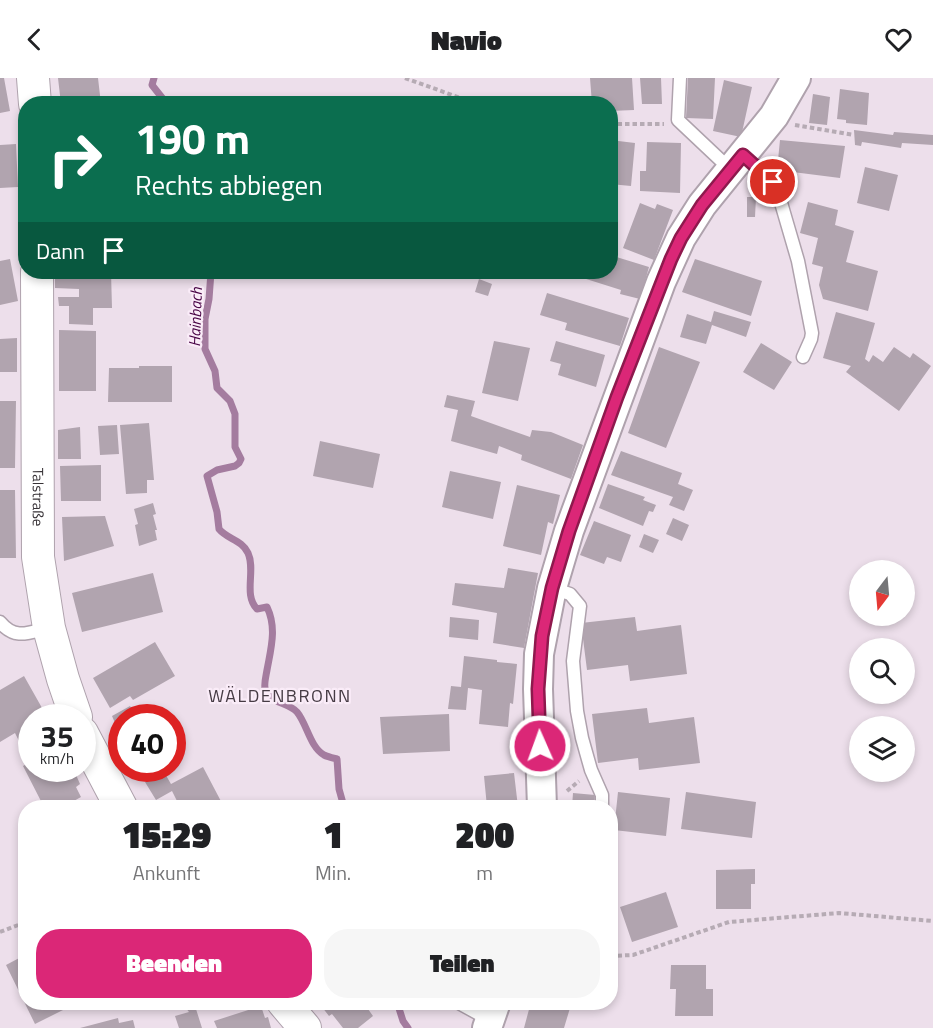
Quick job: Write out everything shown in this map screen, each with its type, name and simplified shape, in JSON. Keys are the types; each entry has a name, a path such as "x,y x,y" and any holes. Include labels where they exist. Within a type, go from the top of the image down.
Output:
{"main road":[{"path":"33,78 34,96"},
{"name":"Talstraße","path":"37,279 37,537 42,591 49,628 72,704"},
{"path":"96,760 117,800"},
{"path":"290,1010 305,1028"}],"street":[{"path":"553,800 538,689 539,654 552,588 583,491 671,259 692,220 774,116 796,78"}],"lane":[{"path":"680,78 678,118 680,123 710,149 773,182 791,235 812,333 803,357"},
{"path":"552,588 570,594 580,606 573,672 579,726 602,800"},
{"path":"0,622 16,634 49,628"},
{"path":"476,1010 491,1017"}],"path":[{"path":"405,78 455,96"},
{"path":"774,116 795,125 854,135"},
{"path":"618,124 680,123"},
{"path":"557,800 591,770"},
{"path":"618,956 633,955 729,922 839,913 933,921"},
{"path":"0,933 18,925"}],"building":[{"path":"0,78 4,78 10,111 0,113"},
{"path":"58,78 98,78 100,96 60,96"},
{"path":"590,78 632,78 634,110 618,111 618,96 591,96"},
{"path":"640,78 661,78 662,104 642,104"},
{"path":"688,78 715,78 713,119 686,118"},
{"path":"724,80 752,87 741,137 713,131"},
{"path":"840,89 869,93 867,125 846,123 846,120 837,119"},
{"path":"813,94 830,97 827,125 809,123"},
{"path":"854,130 893,135 894,132 933,135 933,145 902,143 901,148 862,142 861,146 855,145"},
{"path":"780,140 845,146 840,178 777,170"},
{"path":"618,141 635,143 631,186 618,185"},
{"path":"647,142 681,143 680,193 640,191 640,171 646,171"},
{"path":"16,144 18,187 0,188 0,145"},
{"path":"865,167 898,175 889,211 857,203"},
{"path":"747,197 756,197 755,217 747,217"},
{"path":"808,202 838,210 835,225 854,231 846,262 878,271 868,311 823,299 819,285 823,267 812,264 818,238 800,233"},
{"path":"640,203 655,209 657,204 673,210 654,260 623,248"},
{"path":"618,257 649,267 640,299 620,294 621,290 586,279 618,279"},
{"path":"10,259 18,301 0,305 0,261"},
{"path":"695,259 762,281 751,316 682,292"},
{"path":"55,279 111,279 112,308 93,308 93,325 69,324 69,306 59,306 58,297 79,297 79,289 55,288"},
{"path":"479,279 492,284 488,296 475,292"},
{"path":"547,293 629,318 620,346 565,330 567,323 540,315"},
{"path":"714,311 751,322 746,337 712,325 706,344 680,337 687,314 711,322"},
{"path":"836,312 875,323 865,359 869,362 873,355 883,362 894,347 910,358 913,353 931,366 899,411 846,372 851,366 823,358"},
{"path":"59,330 96,331 96,391 59,391"},
{"path":"17,338 17,372 0,372 0,339"},
{"path":"494,341 530,348 518,401 482,393"},
{"path":"556,341 605,355 596,387 558,375 561,364 550,361"},
{"path":"761,343 792,362 774,390 743,372"},
{"path":"659,347 700,362 666,448 628,433"},
{"path":"139,366 172,366 172,402 108,402 109,368 139,368"},
{"path":"447,395 475,401 471,416 530,437 532,430 551,432 583,445 571,479 521,460 522,455 499,446 497,454 451,441 458,410 444,407"},
{"path":"0,401 16,401 15,468 0,468"},
{"path":"149,423 154,480 147,480 147,493 126,494 120,425"},
{"path":"117,425 119,454 100,455 98,426"},
{"path":"80,427 81,459 58,459 58,430"},
{"path":"320,441 380,454 373,488 313,476"},
{"path":"621,451 682,473 678,484 693,490 684,511 669,505 673,497 611,475"},
{"path":"101,465 101,501 61,501 60,466"},
{"path":"450,471 501,482 493,519 442,507"},
{"path":"608,484 645,497 643,500 656,505 653,512 649,511 643,526 599,508"},
{"path":"517,485 560,495 553,524 548,522 541,555 503,546"},
{"path":"0,490 15,490 16,558 0,558"},
{"path":"153,503 156,514 153,515 157,540 139,546 135,525 138,524 134,509"},
{"path":"105,516 114,546 64,561 62,517"},
{"path":"673,518 689,525 682,541 666,534"},
{"path":"594,521 631,535 621,562 607,557 604,564 580,555"},
{"path":"644,534 659,540 653,553 639,547"},
{"path":"508,568 538,573 524,648 493,643 497,613 452,605 455,583 504,588"},
{"path":"153,573 163,612 82,632 72,593"},
{"path":"450,617 479,620 478,640 449,637"},
{"path":"635,617 637,631 681,625 687,674 630,681 628,665 587,670 581,623"},
{"path":"155,642 175,676 133,700 130,696 117,704 108,704 93,678"},
{"path":"464,656 517,664 508,727 479,724 482,690 468,688 466,710 448,709 451,686 461,687"},
{"path":"24,676 40,704 18,704 18,739 15,733 0,742 0,690"},
{"path":"647,708 649,723 694,717 700,763 639,770 638,758 598,763 592,714"},
{"path":"449,714 450,751 383,754 380,717"},
{"path":"203,767 220,800 176,800 172,791 156,800 145,782 170,782 171,784 186,782 186,776"},
{"path":"514,773 517,800 486,800 484,776"},
{"path":"31,782 79,782 80,784 76,787 81,797 76,800 40,800"},
{"path":"618,792 670,798 666,836 618,830"},
{"path":"686,792 756,802 752,838 681,829"},
{"path":"573,793 595,795 595,800 572,800"},
{"path":"755,869 755,884 751,884 751,909 716,909 716,870"},
{"path":"666,892 678,927 632,942 620,907"},
{"path":"18,959 18,989 6,965"},
{"path":"671,965 706,965 706,989 713,989 713,1016 675,1016 676,989 670,989"},
{"path":"28,1010 63,1010 35,1024"},
{"path":"187,1010 196,1010 202,1028 179,1028 175,1016 189,1012"},
{"path":"248,1010 262,1010 265,1018 268,1017 271,1028 217,1028 214,1021"},
{"path":"324,1010 369,1010 373,1016 358,1028 343,1028 332,1014 329,1016"},
{"path":"529,1010 569,1010 564,1028 524,1028"},
{"path":"118,1018 119,1023 133,1020 135,1028 80,1028"}],"waterway":[{"name":"Hainbach","path":"154,78 152,85 161,96"},
{"name":"Hainbach","path":"210,279 205,319 205,349 215,371 217,388 230,401 235,414 235,447 241,459 235,466 217,470 207,476 217,512 219,529 242,545 248,553 253,603 257,609 267,607 270,615 272,638 265,682 267,693 274,700 297,712 315,747 326,756 337,759 342,800"},
{"name":"Hainbach","path":"400,1010 408,1028"}],"district":[{"name":"WÄLDENBRONN","path":"280,696"}],"route":[{"path":"540,746 539,654 552,588 569,531 661,282 692,220 713,190 743,155 773,182"}]}
